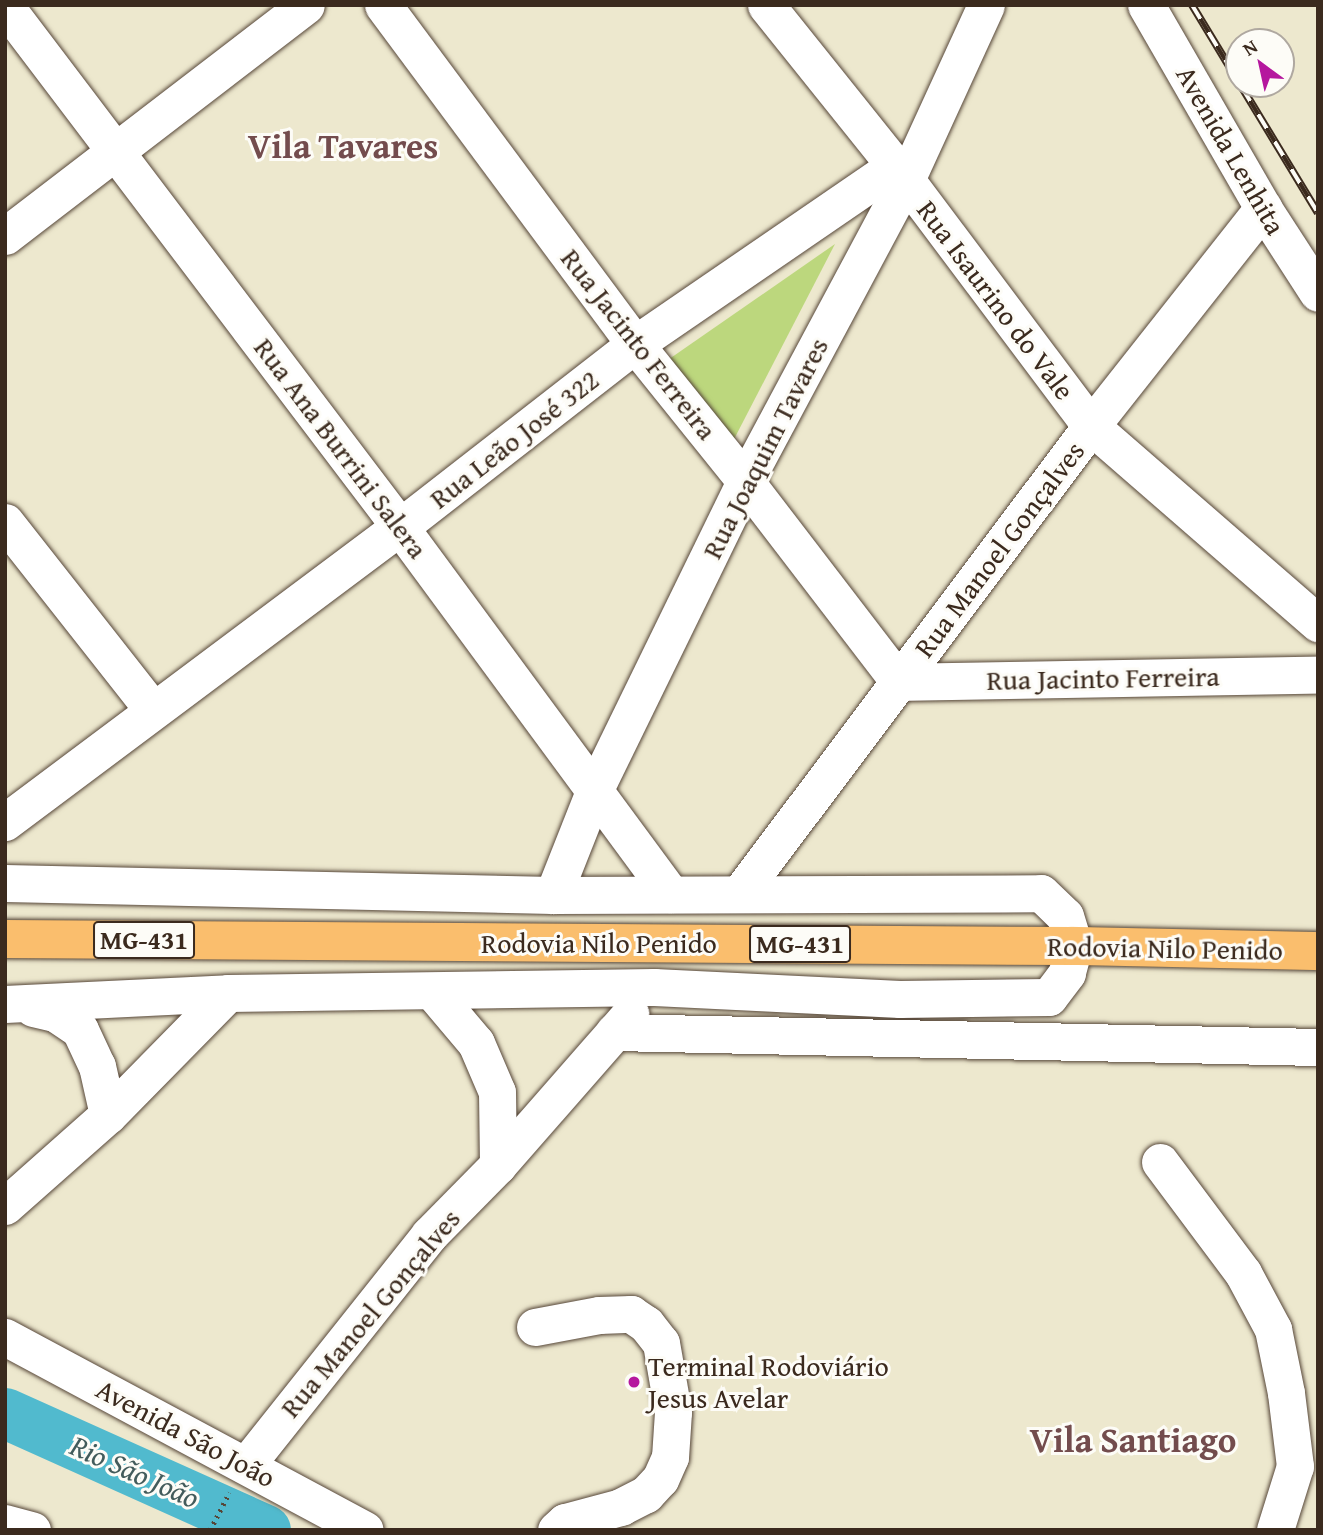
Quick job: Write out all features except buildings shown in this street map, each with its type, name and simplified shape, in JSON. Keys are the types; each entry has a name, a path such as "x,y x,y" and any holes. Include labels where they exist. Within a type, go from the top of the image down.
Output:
{"main road":[{"name":"Rodovia Nilo Penido","path":"5,939 1074,946 1318,951"}],"street":[{"path":"5,236 118,152 306,5"},
{"name":"Rua Jacinto Ferreira","path":"383,5 635,344 745,481 899,682 1318,675"},
{"name":"Rua Isaurino do Vale","path":"766,5 900,173 1091,426 1318,623"},
{"name":"Rua Joaquim Tavares","path":"553,895 595,789 745,481 986,5"},
{"name":"Avenida Lenhita","path":"1146,5 1263,208 1318,293"},
{"name":"Rua Ana Burrini Salera","path":"5,6 400,527 671,894"},
{"name":"Rua Leão José 322","path":"5,822 400,527 635,344 900,173"},
{"name":"Rua Manoel Gonçalves","path":"740,893 1091,426 1263,208"},
{"path":"5,522 153,710"},
{"path":"5,883 553,895 1041,893 1065,916 1074,946 1068,973 1049,997 1053,1041"},
{"path":"12,1004 228,993 654,987 900,999 1049,997"},
{"name":"Rua Manoel Gonçalves","path":"241,1473 429,1235 498,1165 654,987"},
{"path":"432,991 476,1043 497,1092 498,1165"},
{"path":"5,1206 108,1115 228,993"},
{"path":"12,1004 55,1013 80,1030 97,1066 108,1115"},
{"path":"614,1032 1318,1047"},
{"path":"1160,1162 1243,1273 1273,1329 1286,1393 1306,1468 1275,1530"},
{"path":"535,1328 599,1315 631,1314 646,1324 661,1343 673,1412 670,1457 660,1479 646,1494 621,1507 565,1522 556,1530"},
{"name":"Avenida São João","path":"5,1337 241,1473 366,1530"},
{"path":"5,1523 32,1530"}],"path":[{"path":"210,1530 241,1473"}],"green space":[{"path":"835,244 730,447 662,364"}],"waterway":[{"name":"Rio São João","path":"5,1413 265,1530"}],"railway":[{"path":"1192,5 1318,213"}],"place":[{"name":"Terminal Rodoviário Jesus Avelar","path":"634,1382"}],"district":[{"name":"Vila Tavares","path":"343,146"},
{"name":"Vila Santiago","path":"1133,1440"}]}
